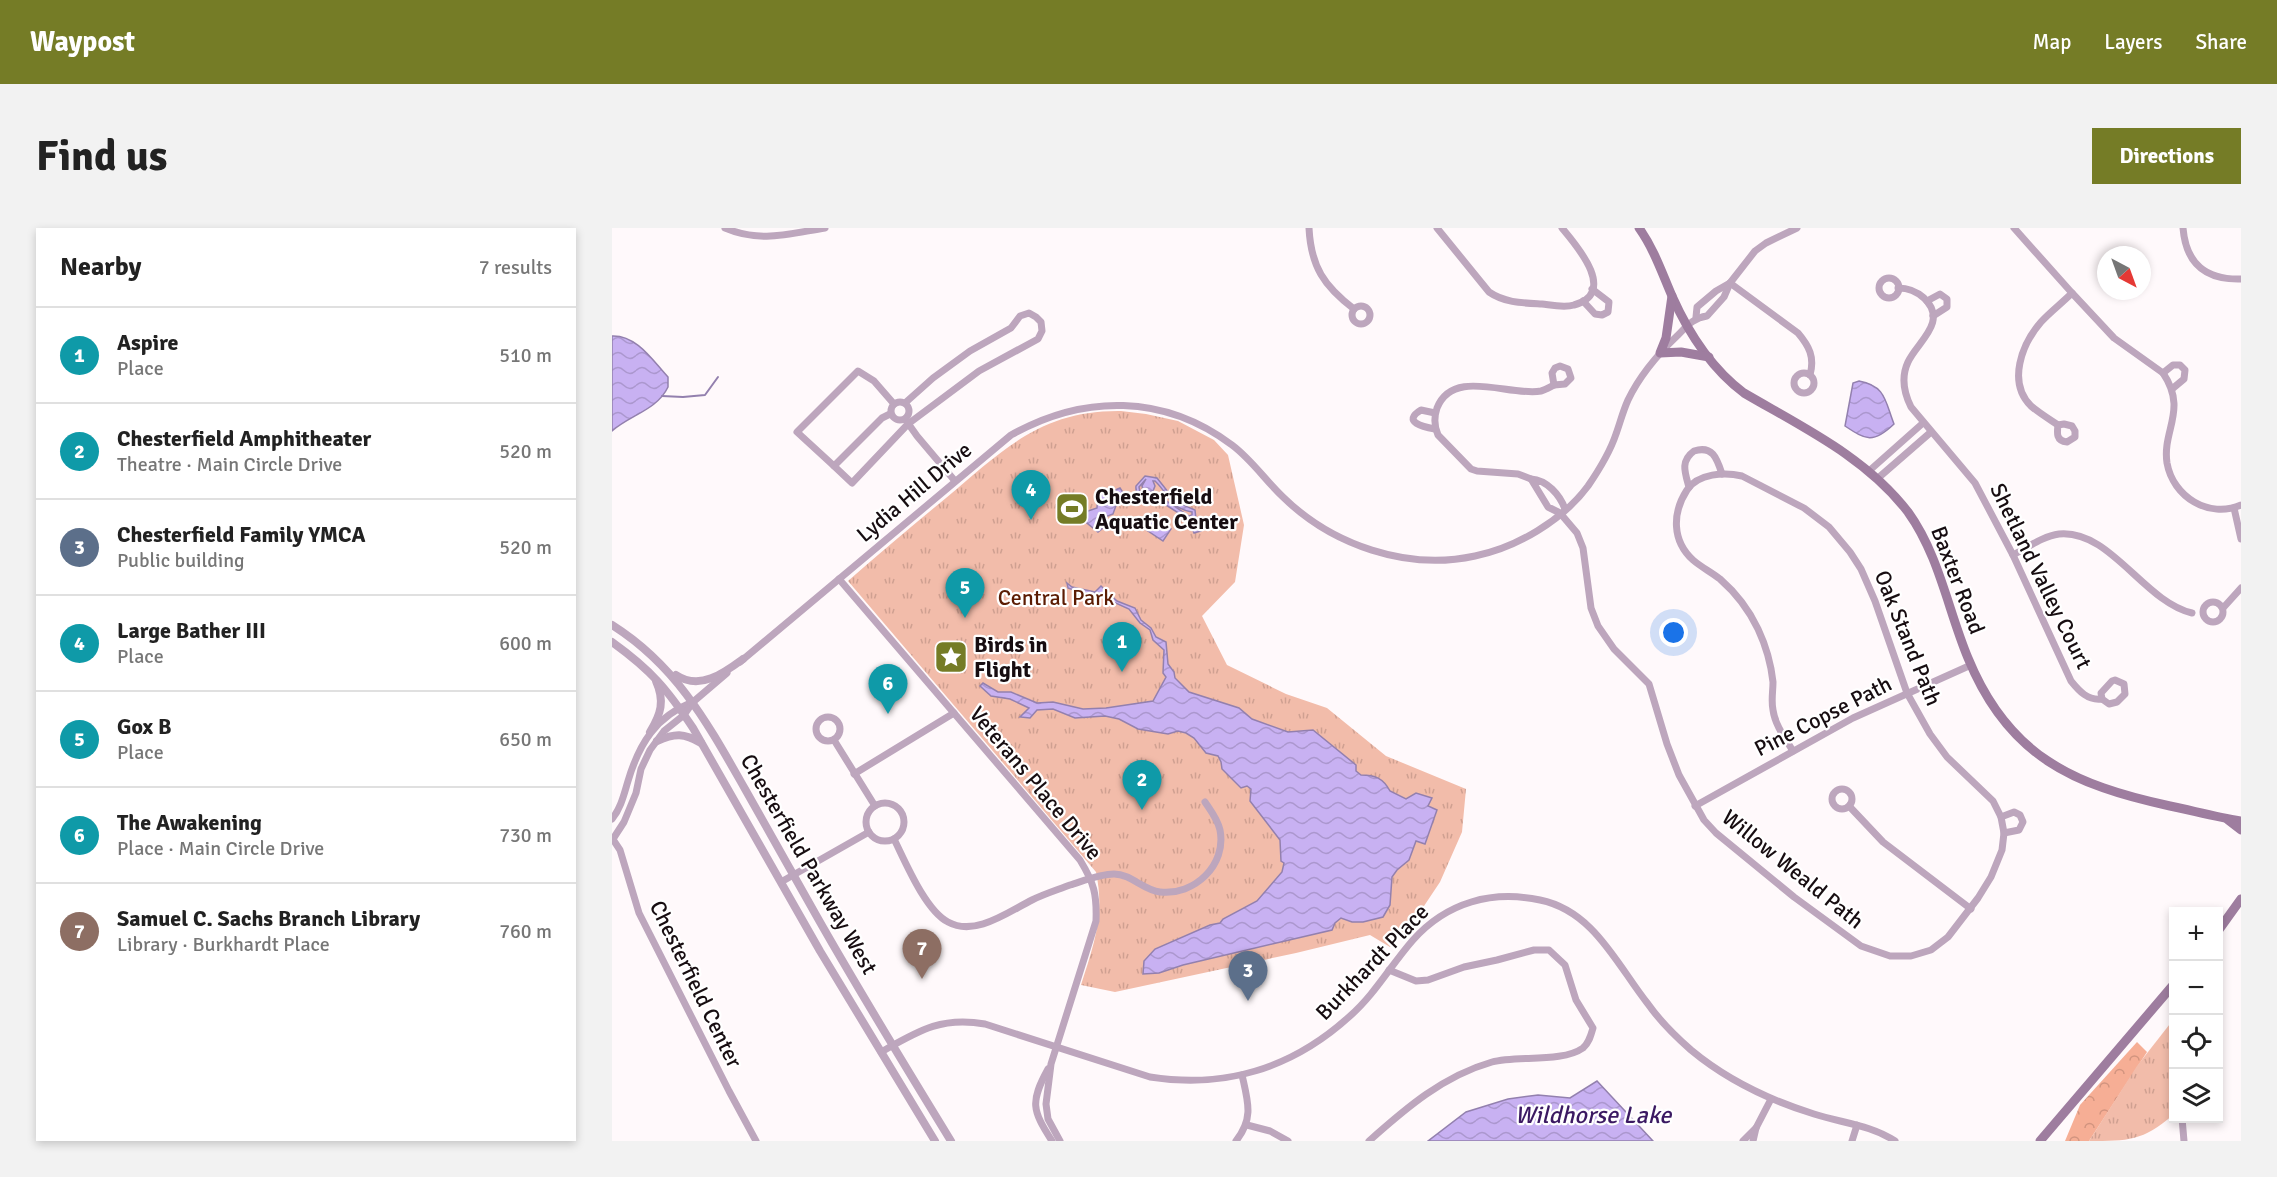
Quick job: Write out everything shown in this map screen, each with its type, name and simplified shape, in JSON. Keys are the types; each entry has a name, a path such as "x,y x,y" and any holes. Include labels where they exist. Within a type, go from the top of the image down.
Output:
{"main road":[{"name":"Baxter Road","path":"1639,228 1652,249 1687,326 1709,357 1744,393 1842,451 1869,471 1906,510 1930,550 1971,665 1989,698 2007,724 2028,746 2063,771 2122,795 2241,821"},
{"path":"1672,296 1666,338 1660,353 1681,352 1709,357"},
{"path":"2226,819 2241,815"},
{"path":"2226,819 2241,830"},
{"path":"2223,924 2241,899"},
{"path":"2040,1141 2169,990"}],"street":[{"path":"725,228 738,234 764,238 825,228"},
{"path":"1309,228 1310,243 1322,277 1334,295 1354,309"},
{"path":"1437,228 1494,296 1507,301 1567,306 1583,301 1592,290 1593,273 1589,264 1562,228"},
{"path":"1730,283 1697,307 1696,317 1707,316 1724,297 1730,283 1755,251 1797,228"},
{"path":"2014,228 2114,338 2163,373 2172,389 2174,416 2167,456 2174,481 2182,493 2197,505 2212,509 2237,507 2241,539"},
{"path":"2183,228 2192,258 2200,268 2219,278 2241,279"},
{"path":"1730,283 1798,333 1811,352 1810,375"},
{"path":"1898,288 1908,288 1918,293 1927,301 1933,316"},
{"path":"1583,301 1595,314 1602,315 1608,312 1610,305 1607,299 1592,290"},
{"path":"2058,425 2030,405 2018,382 2018,367 2024,350 2041,322 2072,293"},
{"name":"Shetland Valley Court","path":"1927,301 1940,294 1947,299 1947,307 1933,316 1929,332 1907,362 1904,376 1906,397 1923,423 1975,483 2013,555 2071,681 2086,696 2096,700 2102,699"},
{"path":"894,404 874,381 858,371 797,432 852,483 907,421 979,371 1038,339 1042,331 1041,322 1029,313 1020,315 1011,328 970,351 925,384 905,403"},
{"name":"Lydia Hill Drive","path":"693,702 1011,435 1057,413 1119,404 1171,412 1215,433 1234,446 1249,459 1284,498 1335,535 1384,554 1418,560 1450,560 1475,556 1519,541 1537,531 1563,511 1587,488 1608,454 1629,399 1651,363 1696,317"},
{"path":"2163,373 2173,365 2180,365 2185,370 2184,379 2172,389"},
{"path":"1554,385 1535,391 1482,386 1456,389 1441,398 1435,413 1435,429 1471,469 1518,474 1541,481 1556,492 1563,511"},
{"path":"834,466 882,418 890,414 894,404 905,403"},
{"path":"905,403 909,411 907,421"},
{"path":"1435,413 1421,410 1416,412 1414,418 1415,423 1420,427 1435,429"},
{"path":"890,414 896,420 907,421 956,481"},
{"path":"1869,471 1923,423"},
{"path":"1877,479 1931,432"},
{"path":"1722,474 1714,454 1700,449 1689,455 1684,464 1689,487 1676,517 1679,542 1694,561 1719,578 1748,609 1766,648 1773,684 1772,709 1777,724 1793,751"},
{"name":"Oak Stand Path","path":"1689,487 1706,477 1722,474 1742,476 1804,508 1828,527 1850,552 1861,569 1875,601 1907,693 1930,734 1947,757 1993,801 2001,817 2004,833 1998,863 1971,909"},
{"path":"1531,479 1548,507 1563,511"},
{"name":"Willow Weald Path","path":"1563,511 1578,533 1583,548 1591,608 1598,626 1608,642 1649,684 1667,744 1695,806 1716,834 1794,897 1861,946 1890,956 1911,956 1931,950 1948,937 1971,909"},
{"path":"2013,555 2057,534 2070,534 2085,538 2099,546 2175,608 2197,613 2208,620 2217,621 2222,618 2223,608 2241,588"},
{"name":"Veterans Place Drive","path":"839,579 1080,860 1091,879 1097,899 1096,921 1051,1064"},
{"path":"2197,613 2210,602 2216,602 2223,608"},
{"name":"Chesterfield Parkway West","path":"612,625 662,664 709,725 844,963 951,1141"},
{"name":"Chesterfield Parkway West","path":"612,642 654,675 682,711 820,951 935,1141"},
{"path":"662,664 682,679 702,681 717,678 743,659"},
{"name":"Pine Copse Path","path":"1695,806 1853,718 1971,665"},
{"path":"650,732 662,706 661,693 654,675"},
{"name":"Chesterfield Center","path":"612,819 623,796 639,750 650,732 693,702"},
{"name":"Chesterfield Center","path":"682,711 657,741 642,769 636,793 624,822 613,839 620,850 639,913 756,1141"},
{"path":"854,774 954,713"},
{"path":"657,741 670,735 680,734 689,735 702,743"},
{"path":"834,740 875,806"},
{"path":"894,839 934,910 948,923 970,927 1000,917 1057,889 1108,874 1130,878 1149,890 1169,892 1191,887 1204,879 1214,867 1221,842 1220,829 1205,802"},
{"path":"881,803 894,805 903,814 904,827 894,839 878,840 869,832 866,820 875,806 881,803"},
{"path":"1849,806 1883,842 1971,909"},
{"path":"2001,817 2014,812 2020,815 2023,822 2019,830 2004,833"},
{"path":"781,882 869,832"},
{"name":"Burkhardt Place","path":"881,1052 934,1024 956,1021 985,1024 1150,1077 1175,1081 1206,1081 1242,1075 1274,1065 1326,1036 1371,995 1414,939 1436,918 1462,903 1482,898 1513,896 1543,900 1570,912 1596,932 1668,1028 1691,1050 1720,1072 1771,1099 1817,1115 1881,1132 1895,1141"},
{"path":"1369,1141 1431,1089 1454,1076 1492,1062 1558,1056 1575,1052 1588,1042 1593,1028 1576,1000 1565,965 1549,950 1534,950 1464,967 1428,980 1416,981 1389,970"},
{"path":"1051,1064 1038,1088 1035,1104 1038,1119 1052,1141"},
{"path":"1051,1064 1046,1104 1048,1119 1060,1141"},
{"path":"1236,1141 1246,1125 1249,1106 1242,1075"},
{"path":"1753,1141 1756,1128 1771,1099"},
{"path":"2182,1123 2184,1141"},
{"path":"1246,1125 1270,1131 1288,1141"},
{"path":"1852,1141 1857,1125"},
{"path":"1743,1141 1756,1128"}],"green space":[{"name":"Central Park","path":"1121,411 1178,421 1214,440 1228,455 1244,525 1235,582 1202,616 1227,665 1286,694 1327,708 1386,756 1466,789 1462,832 1440,882 1416,918 1390,947 1370,935 1115,992 1081,985 1094,943 1099,916 1096,872 848,581 986,464 1025,436 1068,417 1093,412"},
{"path":"2169,1025 2169,1118 2153,1130 2134,1138 2089,1141 2137,1066"},
{"path":"2137,1042 2147,1052 2089,1141 2065,1141 2080,1105"}],"water":[{"path":"612,336 629,340 644,350 668,377 668,387 650,407 612,431"},
{"path":"1859,381 1868,383 1880,391 1894,424 1875,437 1864,437 1845,426 1853,383"},
{"path":"1145,476 1157,478 1176,502 1195,510 1196,519 1203,526 1201,531 1194,533 1188,520 1151,497 1148,501 1141,497 1136,491 1136,486","holes":["1146,479 1142,486 1144,492 1153,491 1155,486 1153,481 1155,481 1174,504 1192,512 1192,515 1189,516 1156,494 1146,495 1140,492 1139,487"]},
{"path":"1103,488 1109,490 1112,497 1115,496 1113,491 1120,488 1124,494 1119,497 1113,514 1105,517 1103,528 1098,532 1082,519 1088,511 1097,508 1098,493"},
{"path":"1151,514 1171,529 1163,541 1142,527"},
{"path":"1067,583 1072,587 1095,592 1101,586 1117,601 1135,608 1141,620 1151,628 1156,637 1166,642 1168,664 1175,678 1189,692 1239,708 1252,719 1288,732 1313,730 1356,765 1356,771 1361,775 1378,778 1390,791 1406,799 1416,793 1432,798 1428,806 1437,810 1425,844 1416,841 1409,860 1392,877 1390,905 1383,917 1363,922 1352,922 1341,918 1332,930 1183,965 1159,973 1143,974 1144,961 1155,949 1210,925 1220,923 1223,919 1257,901 1282,872 1284,863 1281,861 1280,840 1250,801 1251,789 1247,786 1241,788 1222,769 1218,756 1206,753 1194,738 1186,733 1178,731 1168,734 1138,729 1119,719 1105,716 1075,718 1053,709 1037,710 1030,718 1020,717 1029,708 1010,699 991,696 980,686 983,683 998,692 1011,692 1037,703 1053,702 1083,709 1153,701 1166,677 1163,673 1164,650 1153,640 1150,630 1140,623 1129,609 1111,601 1105,593 1078,591 1068,588"},
{"name":"Wildhorse Lake","path":"1597,1081 1653,1141 1428,1141 1466,1112 1508,1099 1538,1095 1570,1098"}],"waterway":[{"path":"662,396 705,395 718,377"}],"place":[{"name":"Chesterfield Aquatic Center","path":"1072,509"},
{"name":"Large Bather III","path":"1031,520"},
{"name":"Gox B","path":"965,618"},
{"name":"Birds in Flight","path":"951,657"},
{"name":"Aspire","path":"1122,672"},
{"name":"The Awakening","path":"888,714"},
{"name":"Chesterfield Amphitheater","path":"1142,810"},
{"name":"Samuel C. Sachs Branch Library","path":"922,979"},
{"name":"Chesterfield Family YMCA","path":"1248,1001"}]}
